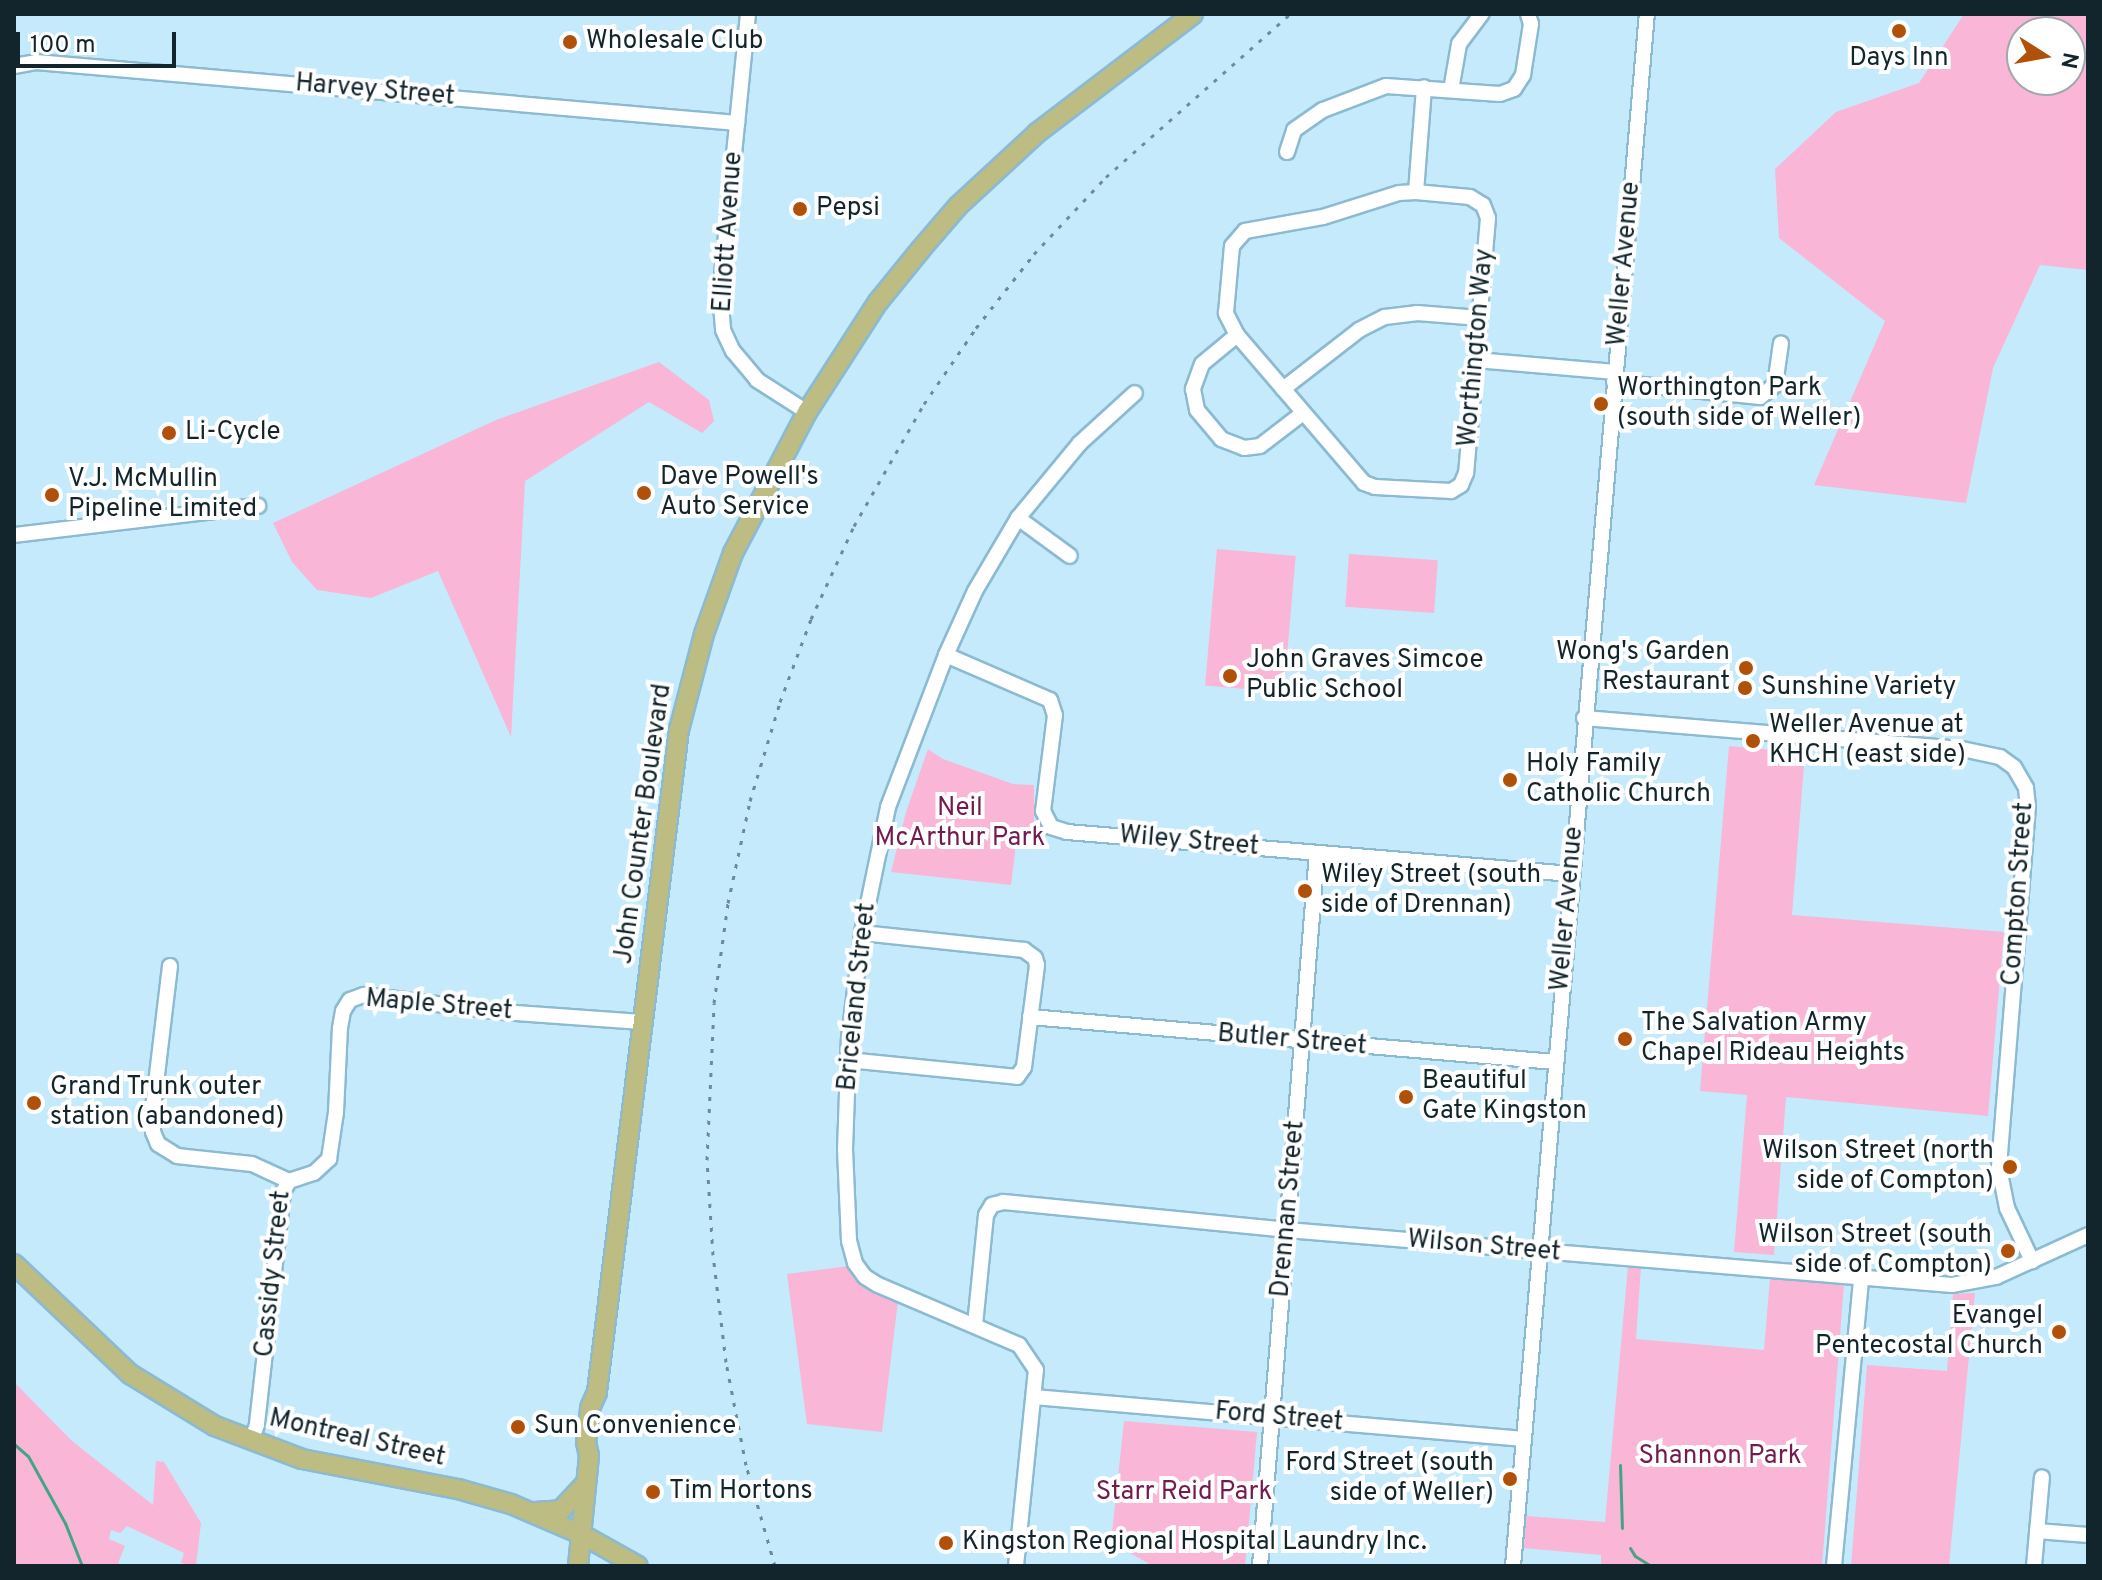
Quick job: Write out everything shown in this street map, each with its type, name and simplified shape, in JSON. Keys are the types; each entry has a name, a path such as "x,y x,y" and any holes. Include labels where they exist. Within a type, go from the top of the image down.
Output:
{"main road":[{"name":"John Counter Boulevard","path":"578,1566 589,1456 596,1443 601,1406 597,1392 679,730 692,678 733,553 807,412 878,302 958,206 1037,133 1193,14"},
{"name":"Montreal Street","path":"14,1264 130,1374 185,1411 251,1441 302,1459 458,1489 532,1512 581,1534 638,1566"},
{"path":"532,1512 561,1510 575,1499 587,1482"}],"street":[{"name":"Elliott Avenue","path":"748,14 720,294 723,330 733,351 757,380 807,412"},
{"path":"1451,90 1459,44 1482,14"},
{"path":"1287,152 1294,130 1323,110 1386,86 1500,94 1514,89 1523,75 1531,24 1528,14"},
{"name":"Weller Avenue","path":"1513,1566 1647,14"},
{"name":"Harvey Street","path":"14,66 36,62 737,123"},
{"path":"1416,192 1424,87"},
{"name":"Worthington Way","path":"1399,193 1470,197 1487,211 1479,318 1466,473 1461,485 1451,491 1375,487 1364,483 1237,335 1226,313 1232,246 1245,231 1323,217 1399,193"},
{"path":"1283,389 1359,330 1385,317 1418,313 1479,318"},
{"path":"1237,335 1202,364 1193,389 1197,410 1221,439 1244,448 1260,446 1303,413"},
{"path":"1476,360 1760,397 1775,385 1781,343"},
{"name":"Briceland Street","path":"1016,1566 1036,1370 1027,1352 1010,1340 878,1285 865,1277 855,1263 849,1241 845,1150 848,1060 862,933 888,807 946,655 975,591 1018,518 1080,443 1135,393"},
{"path":"14,535 258,506"},
{"path":"1018,518 1070,556"},
{"name":"Wiley Street","path":"946,655 1050,700 1055,715 1043,811 1051,827 1067,832 1571,874"},
{"name":"Compton Street","path":"1584,718 1962,749 2000,757 2014,767 2026,788 2028,806 1999,1168 2007,1208 2032,1261"},
{"name":"Drennan Street","path":"1260,1566 1317,853"},
{"path":"848,1060 1017,1077 1024,1067 1037,965 1029,952 862,933"},
{"name":"Cassidy Street","path":"170,966 152,1116 158,1144 177,1156 252,1164 289,1181 283,1192 257,1425 251,1441"},
{"name":"Maple Street","path":"289,1181 314,1173 329,1159 336,1112 340,1028 343,1011 350,1000 364,995 502,1012 642,1022"},
{"name":"Butler Street","path":"1030,1017 1555,1062"},
{"name":"Wilson Street","path":"975,1325 986,1215 992,1205 1003,1202 1287,1230 1968,1285 2032,1261 2088,1235"},
{"path":"1834,1566 1861,1278"},
{"name":"Ford Street","path":"1035,1397 1523,1439"},
{"path":"2034,1566 2042,1477"},
{"path":"2037,1531 2088,1535"}],"green space":[{"path":"1964,14 2088,14 2088,270 2040,265 1993,368 1966,503 1814,485 1885,321 1779,238 1775,169 1836,112 1919,83"},
{"path":"659,362 709,400 714,421 702,433 649,402 525,481 511,737 438,571 371,598 317,590 292,562 273,523 496,420"},
{"path":"1217,549 1296,556 1284,692 1205,685"},
{"path":"1349,554 1438,560 1434,613 1345,607"},
{"path":"1729,746 1805,753 1792,915 2004,932 1988,1116 1786,1097 1774,1255 1734,1252 1747,1095 1700,1091"},
{"name":"Neil McArthur Park","path":"928,749 943,759 1013,784 1034,785 1034,825 1016,845 1011,885 891,872 906,812"},
{"path":"849,1266 865,1285 898,1301 882,1432 807,1424 787,1274"},
{"name":"Shannon Park","path":"1628,1266 1641,1267 1636,1339 1764,1350 1770,1278 1844,1284 1822,1566 1601,1566 1601,1555 1524,1548 1526,1516 1605,1522"},
{"path":"1975,1293 1949,1566 1851,1566 1867,1365 1947,1371 1953,1294"},
{"path":"14,1382 72,1441 153,1505 156,1461 164,1462 201,1523 196,1566 181,1563 184,1553 127,1526 120,1533 111,1530 109,1539 125,1546 118,1563 124,1566 14,1566"},
{"name":"Starr Reid Park","path":"1124,1421 1257,1432 1245,1566 1153,1566 1111,1542"}],"waterway":[{"path":"14,1444 28,1456 65,1523 82,1566"},
{"path":"1620,1465 1622,1528"},
{"path":"1630,1548 1635,1556 1651,1566"}],"railway":[{"path":"775,1566 746,1465 726,1362 713,1255 707,1160 714,1003 728,903 750,801 780,702 811,619 854,526 924,404 976,328 1034,254 1106,177 1290,14"}],"place":[{"name":"Days Inn","path":"1899,31"},
{"name":"Wholesale Club","path":"570,42"},
{"name":"Pepsi","path":"800,209"},
{"name":"Worthington Park (south side of Weller)","path":"1601,404"},
{"name":"Li-Cycle","path":"169,433"},
{"name":"Dave Powell's Auto Service","path":"644,493"},
{"name":"V.J. McMullin Pipeline Limited","path":"52,495"},
{"name":"Wong's Garden Restaurant","path":"1746,668"},
{"name":"John Graves Simcoe Public School","path":"1230,676"},
{"name":"Sunshine Variety","path":"1745,688"},
{"name":"Weller Avenue at KHCH (east side)","path":"1753,741"},
{"name":"Holy Family Catholic Church","path":"1510,780"},
{"name":"Wiley Street (south side of Drennan)","path":"1305,891"},
{"name":"The Salvation Army Chapel Rideau Heights","path":"1625,1039"},
{"name":"Beautiful Gate Kingston","path":"1406,1097"},
{"name":"Grand Trunk outer station (abandoned)","path":"34,1103"},
{"name":"Wilson Street (north side of Compton)","path":"2010,1167"},
{"name":"Wilson Street (south side of Compton)","path":"2008,1251"},
{"name":"Evangel Pentecostal Church","path":"2059,1332"},
{"name":"Sun Convenience","path":"518,1427"},
{"name":"Ford Street (south side of Weller)","path":"1510,1479"},
{"name":"Tim Hortons","path":"653,1492"},
{"name":"Kingston Regional Hospital Laundry Inc.","path":"946,1543"}]}
